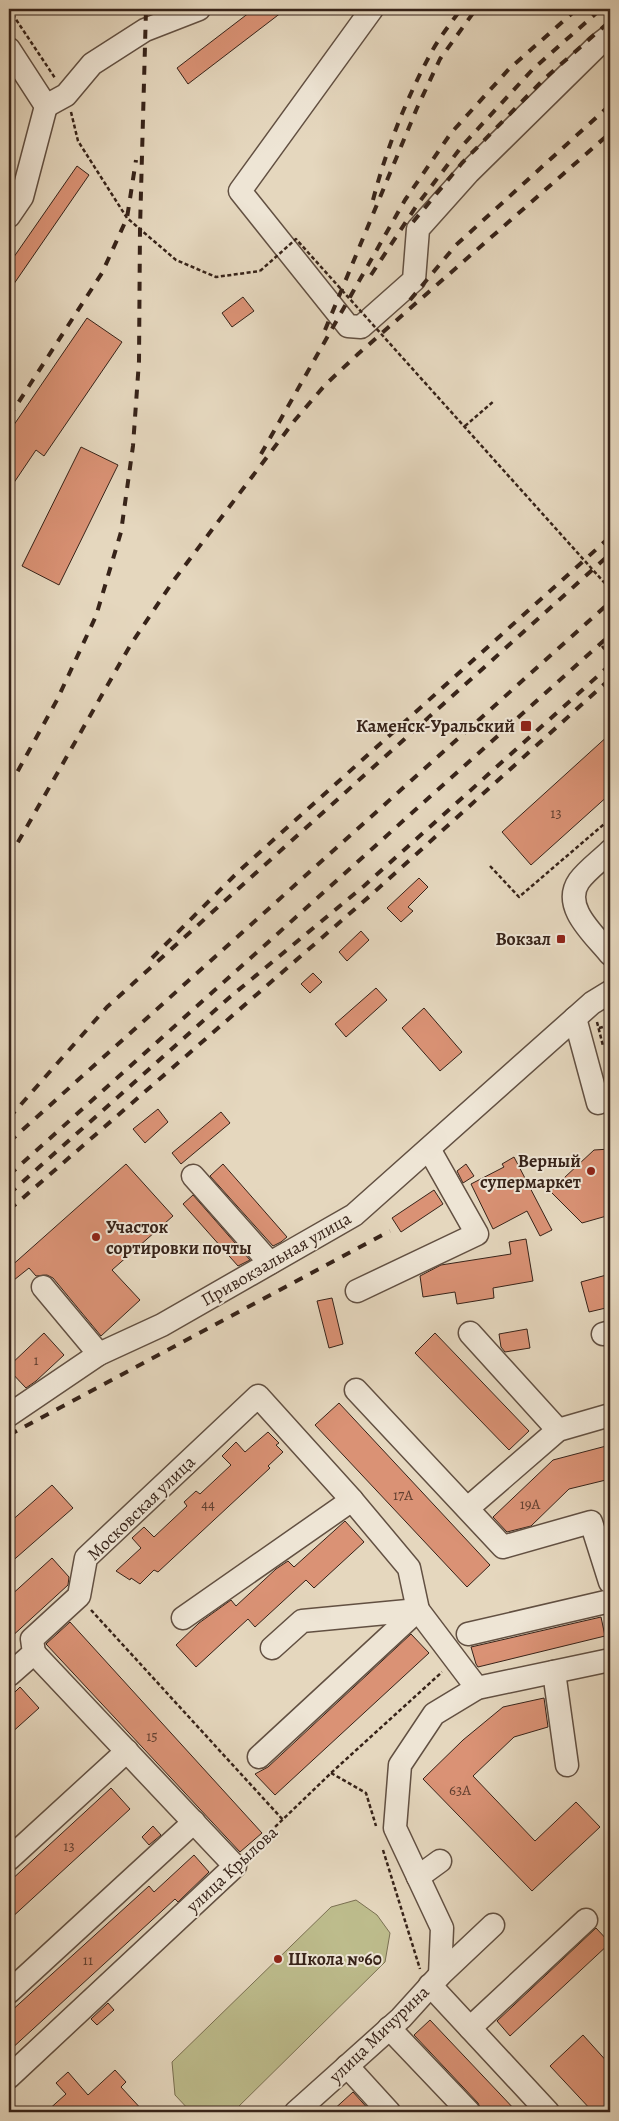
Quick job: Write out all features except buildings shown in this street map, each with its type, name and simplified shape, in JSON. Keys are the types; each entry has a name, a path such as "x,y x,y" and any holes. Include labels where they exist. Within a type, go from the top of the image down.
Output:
{"street":[{"path":"9,216 22,197 46,106 66,95 92,64 145,30 199,9"},
{"path":"372,9 240,191 348,326 361,328 414,280 418,229 468,172 597,46 610,36"},
{"path":"9,49 46,106"},
{"path":"610,851 578,881 574,896 576,912 610,954"},
{"name":"Привокзальная улица","path":"9,1414 99,1354 162,1325 354,1215 592,1003 610,992"},
{"path":"575,1018 598,1103"},
{"path":"357,1291 478,1234 429,1149"},
{"path":"193,1176 270,1263"},
{"path":"43,1287 99,1354"},
{"path":"470,1333 558,1430"},
{"path":"356,1390 503,1547 591,1522 610,1582"},
{"name":"Московская улица","path":"78,1596 86,1558 258,1396 352,1500"},
{"path":"468,1508 558,1430 610,1415"},
{"path":"183,1618 352,1500 409,1568 418,1610 476,1688 610,1660"},
{"path":"78,1596 32,1639 34,1653 235,1866"},
{"path":"468,1634 610,1601"},
{"path":"272,1648 302,1621 418,1610"},
{"path":"259,1757 418,1610"},
{"path":"9,1675 34,1653"},
{"path":"554,1672 567,1765"},
{"name":"улица Мичурина","path":"432,1983 442,1928 394,1828 400,1766 434,1714 476,1688"},
{"path":"9,1860 127,1751"},
{"path":"9,1992 194,1822"},
{"path":"418,1877 440,1861"},
{"name":"улица Крылова","path":"11,2071 235,1866"},
{"path":"470,2028 586,1920"},
{"name":"улица Мичурина","path":"296,2112 389,2028 432,1983 493,1925"},
{"path":"432,1983 470,2028 548,2112"},
{"path":"389,2028 469,2112"},
{"path":"347,2066 389,2112"}],"path":[{"path":"9,9 66,95 78,141 127,218 176,260 216,276 260,271 296,239 610,589"},
{"path":"465,426 494,400"},
{"path":"602,646 610,655"},
{"path":"490,866 519,897 610,819"},
{"path":"607,822 610,827"},
{"path":"599,1028 610,1025"},
{"path":"78,1596 284,1821"},
{"name":"улица Крылова","path":"235,1866 284,1821 331,1773 455,1660"},
{"path":"331,1773 366,1793 377,1830"},
{"path":"383,1849 432,1983"}],"shaded area":[{"path":"356,1900 377,1915 390,1933 385,1962 233,2112 191,2112 175,2095 172,2062 331,1907"}],"railway":[{"path":"9,787 57,700 96,616 121,532 133,446 139,361 140,228 146,9"},
{"path":"373,200 390,144 413,88 434,47 461,9"},
{"path":"325,330 417,108 440,59 476,9"},
{"path":"261,454 405,200 451,133 509,69 577,9"},
{"path":"371,275 417,205 462,146 533,69 601,9"},
{"path":"413,222 462,163 543,80 610,21"},
{"path":"410,300 456,245 610,105"},
{"path":"9,858 131,644 174,580 295,420 325,385 358,354 610,133"},
{"path":"9,417 102,273 127,218 136,160"},
{"path":"152,958 240,870 610,537"},
{"path":"9,1118 107,1007 610,554"},
{"path":"9,1142 610,602"},
{"path":"9,1175 610,635"},
{"path":"9,1194 230,997 364,886 610,665"},
{"path":"9,1210 371,895 610,679"},
{"path":"9,1435 390,1231"}],"place":[{"name":"Каменск-Уральский","path":"526,726"},
{"name":"Вокзал","path":"561,939"},
{"name":"Верный супермаркет","path":"591,1171"},
{"name":"Участок сортировки почты","path":"96,1237"},
{"name":"Школа №60","path":"278,1959"}]}
